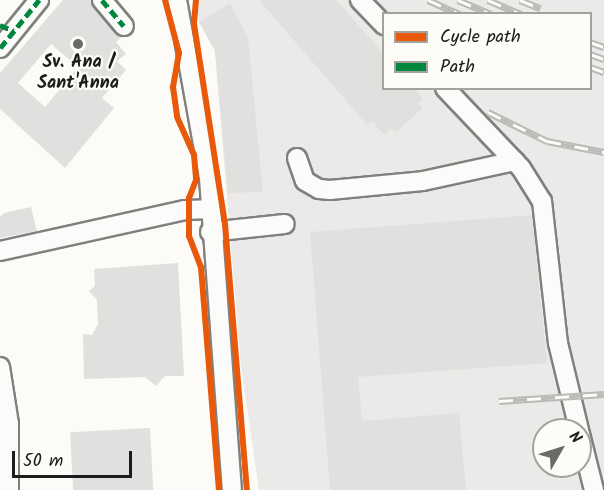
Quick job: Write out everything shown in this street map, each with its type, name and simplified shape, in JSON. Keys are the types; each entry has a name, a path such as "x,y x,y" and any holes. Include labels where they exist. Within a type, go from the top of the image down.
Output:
{"street":[{"path":"0,48 7,28 39,0"},
{"path":"102,0 124,26"},
{"path":"177,0 209,178 210,219 233,484"},
{"path":"360,0 382,23"},
{"path":"447,90 515,161 537,189 545,213 558,343 577,418"},
{"path":"297,158 305,181 319,189 330,190 423,181 515,161"},
{"path":"0,251 185,210 210,219"},
{"path":"0,258 210,219 285,224"},
{"path":"0,367 9,424 9,490"}],"shaded area":[{"path":"197,0 604,0 604,490 259,490 241,366 214,42 210,42 199,22"}],"building":[{"path":"63,0 91,0 122,37 116,42 126,54 117,61 126,70 102,98 114,108 65,168 0,109 0,73","holes":["51,44 78,67 45,107 18,83"]},
{"path":"259,0 336,0 382,52 382,90 416,90 423,99 418,103 423,108 395,133 392,129 384,135 372,121 367,125"},
{"path":"230,3 248,38 263,192 228,193 215,51 199,22"},
{"path":"31,207 37,231 0,238 0,217 4,213"},
{"path":"532,215 547,363 358,377 362,421 459,413 466,490 330,490 310,232"},
{"path":"178,263 184,376 165,376 156,386 145,377 84,379 83,334 92,335 98,324 97,300 89,291 95,286 94,269"},
{"path":"150,428 153,490 73,490 70,432"}],"railway":[{"path":"428,0 455,12"},
{"path":"458,0 486,12"},
{"path":"488,0 516,12"},
{"path":"520,0 540,8"},
{"path":"592,43 604,47"},
{"path":"592,55 604,59"},
{"path":"592,68 604,72"},
{"path":"488,112 547,141 604,152"},
{"path":"499,401 604,394"}],"marked path":[{"path":"0,48 39,0"},
{"path":"102,0 124,26"},
{"path":"0,25 14,31"}],"cycle path":[{"path":"165,0 179,53 173,87 177,117 194,155 196,180 189,198 189,236 201,267 219,490"},
{"path":"196,0 194,24 225,224 247,490"}],"place":[{"name":"Sv. Ana / Sant'Anna","path":"78,44"}]}
